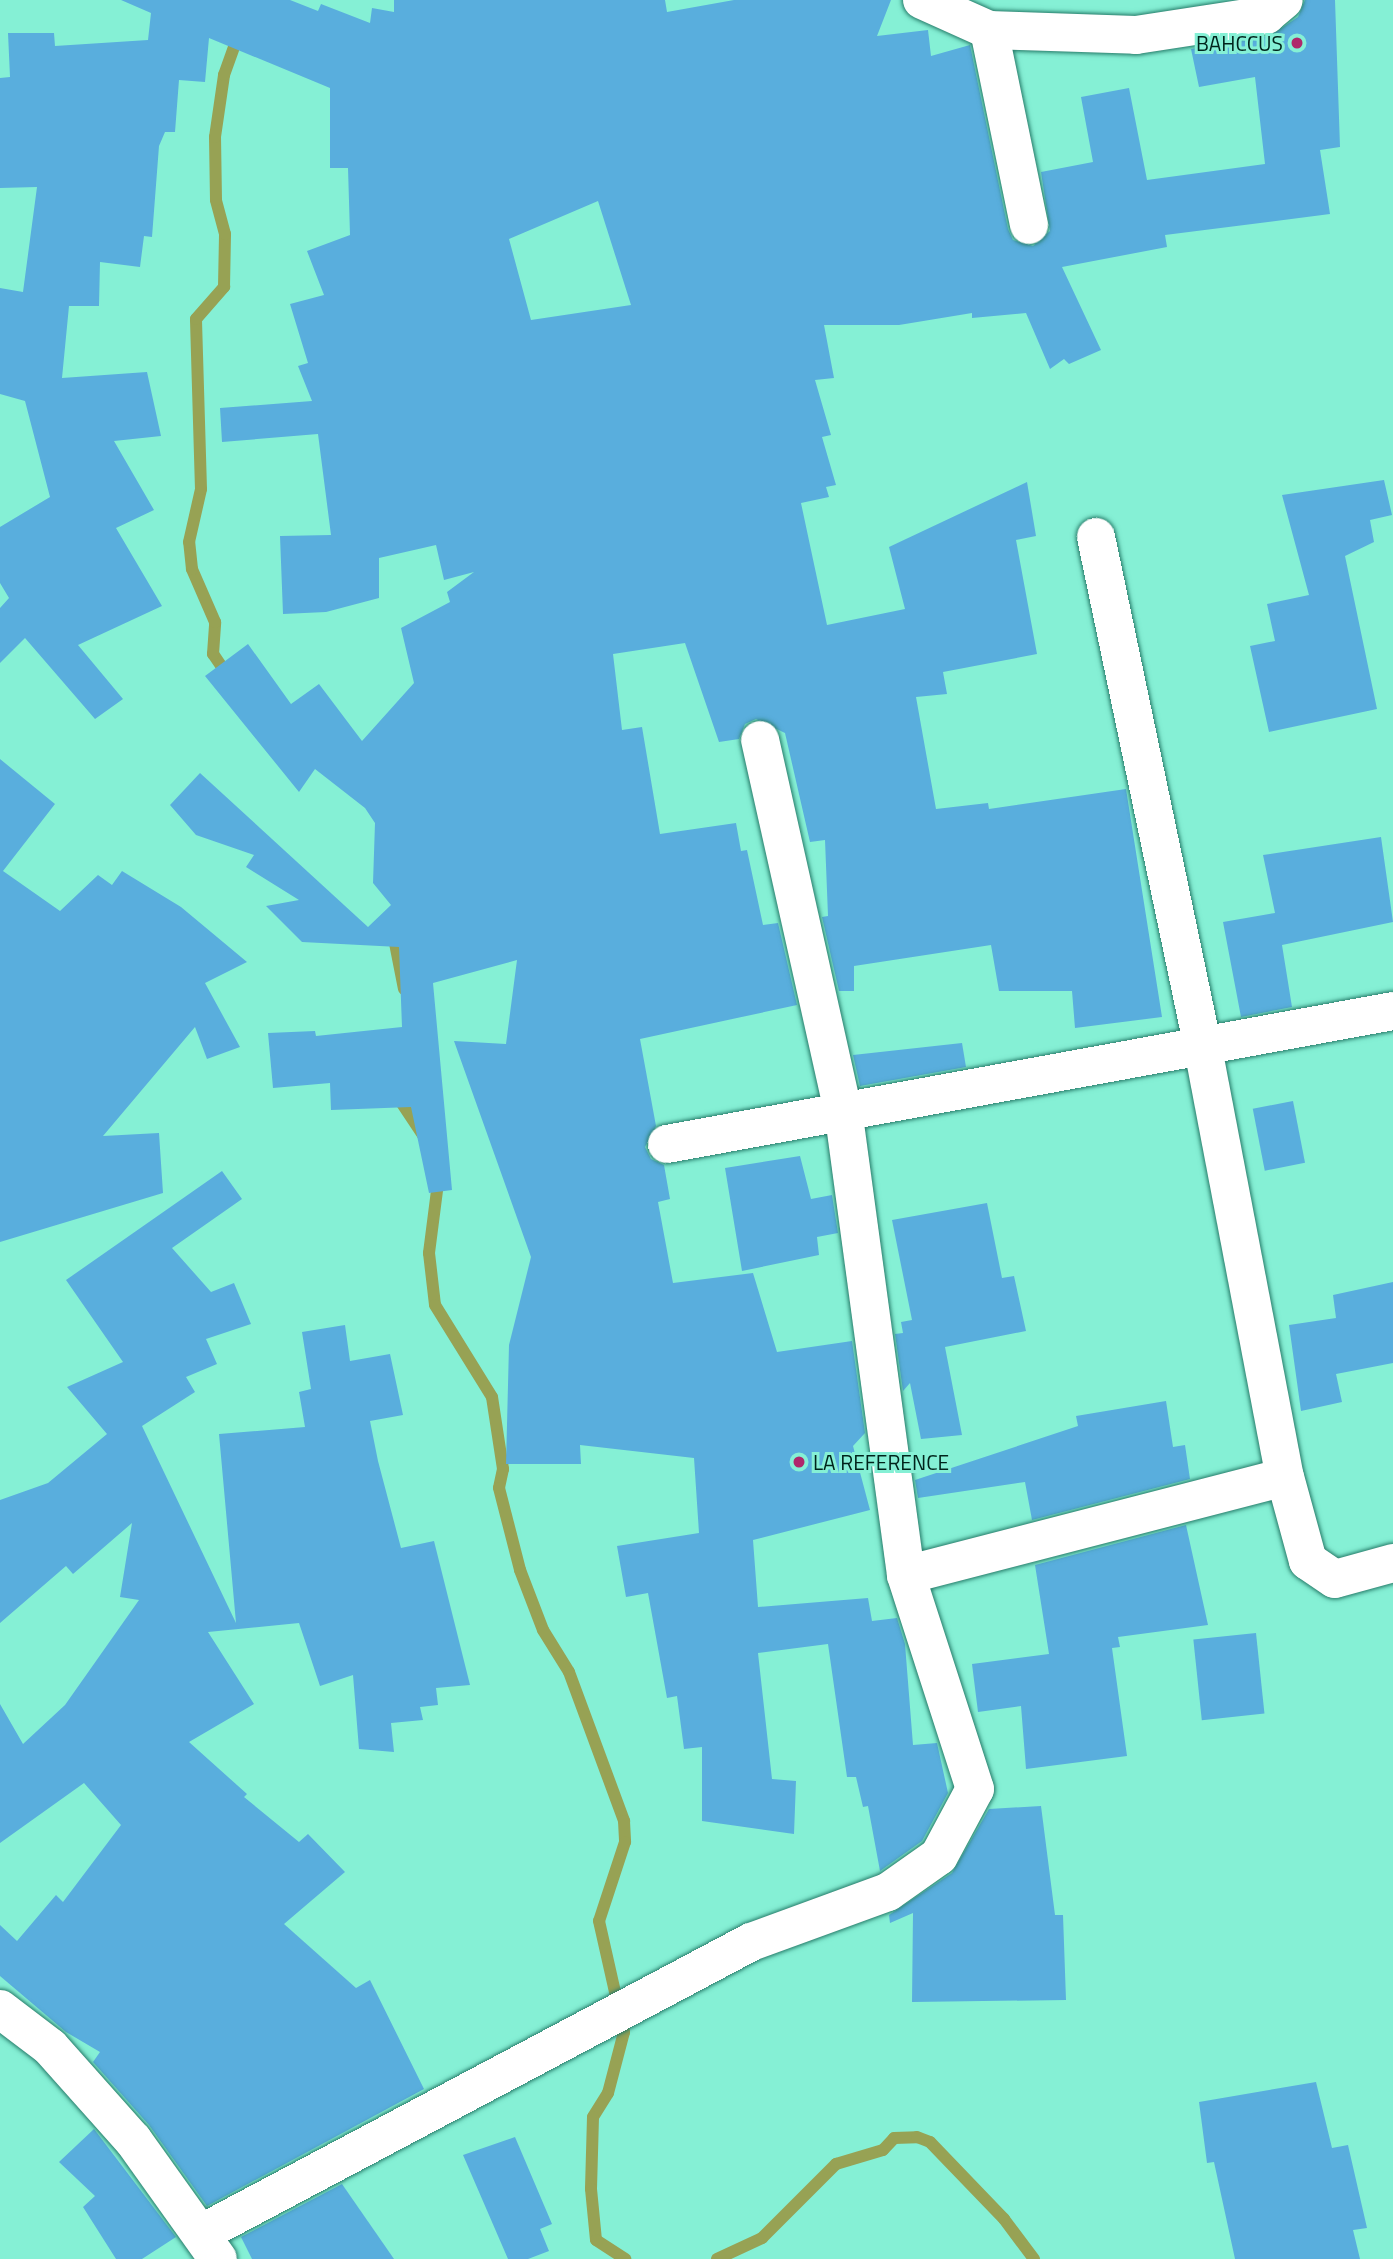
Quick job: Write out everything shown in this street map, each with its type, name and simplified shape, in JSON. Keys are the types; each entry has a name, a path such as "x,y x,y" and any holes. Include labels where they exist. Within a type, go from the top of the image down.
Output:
{"street":[{"path":"922,0 989,30 1136,36 1266,15 1284,0"},
{"path":"989,30 1029,225"},
{"path":"1096,537 1202,1043 1285,1477 1308,1561 1335,1579 1393,1563"},
{"path":"0,2009 50,2048 133,2140 211,2246 603,2022 751,1942 888,1892 939,1856 975,1789 906,1576 843,1111 760,740"},
{"path":"667,1144 1202,1043 1393,1012"},
{"path":"906,1576 1285,1477"}],"building":[{"path":"121,0 290,0 318,11 321,4 370,23 372,8 394,12 394,0 665,0 667,12 734,0 891,0 877,36 928,30 931,56 970,45 1008,229 1013,240 1033,246 1050,231 1041,172 1093,162 1081,97 1129,88 1147,180 1265,164 1255,77 1199,87 1191,49 1270,36 1298,17 1305,0 1335,0 1340,147 1320,150 1330,214 1165,235 1167,247 1062,267 1101,350 1069,364 1064,359 1050,369 1026,313 972,318 972,313 899,325 824,325 834,378 815,380 831,435 822,437 836,485 826,487 829,497 801,503 827,625 905,609 889,547 1027,482 1036,536 1016,540 1037,654 943,672 947,694 916,697 936,809 988,803 989,809 1126,789 1162,1017 1075,1028 1072,991 999,991 991,945 854,966 854,991 839,991 822,917 828,916 825,840 810,842 785,733 756,719 745,724 739,739 719,742 685,643 613,654 622,730 642,727 660,834 736,823 741,851 747,850 763,925 778,923 797,1005 640,1039 656,1126 645,1147 651,1159 664,1165 670,1199 658,1202 673,1283 753,1273 777,1352 852,1341 865,1433 853,1446 870,1510 753,1540 758,1607 868,1598 872,1621 897,1618 905,1644 913,1745 937,1743 948,1793 922,1841 880,1871 868,1806 863,1807 856,1777 847,1777 828,1644 758,1653 772,1779 796,1781 794,1834 702,1821 702,1747 684,1749 677,1696 667,1698 648,1593 626,1597 617,1546 699,1533 694,1458 580,1445 581,1464 506,1464 509,1345 531,1257 454,1041 506,1044 517,960 433,983 452,1190 429,1193 411,1107 331,1110 330,1083 273,1088 268,1033 315,1031 316,1036 402,1027 399,947 302,942 266,906 299,900 246,867 254,855 196,835 170,805 200,773 368,927 391,905 373,883 375,823 365,808 315,769 299,792 205,676 248,644 291,704 319,684 362,741 414,683 401,628 450,602 447,592 474,572 444,580 436,545 379,558 379,598 326,612 283,614 280,536 331,535 318,434 222,442 220,408 312,401 298,366 308,363 290,304 324,295 307,251 350,235 348,168 330,168 330,88 209,38 205,82 179,80 175,132 165,132 159,146 152,237 144,236 140,267 100,262 99,306 69,306 62,378 147,372 161,436 114,441 154,510 116,528 162,606 78,645 123,699 95,719 25,638 0,663 0,608 9,598 0,583 0,527 50,497 25,401 0,394 0,288 23,292 37,187 0,188 0,78 10,77 8,33 54,33 55,46 148,40 151,13","holes":["598,201 631,305 531,320 509,239"]},
{"path":"1384,480 1392,515 1370,520 1374,542 1345,556 1377,709 1269,732 1250,646 1275,641 1267,604 1309,595 1282,495"},
{"path":"0,759 55,804 3,871 60,911 98,875 112,885 122,871 181,907 247,962 205,983 240,1047 207,1059 195,1027 103,1136 159,1133 163,1193 0,1242"},
{"path":"1381,837 1393,922 1282,945 1292,1007 1241,1017 1223,922 1275,913 1263,855"},
{"path":"962,1043 966,1067 860,1086 853,1055"},
{"path":"1293,1101 1305,1163 1265,1171 1253,1109"},
{"path":"800,1156 811,1199 832,1195 838,1233 817,1237 819,1255 742,1271 725,1168"},
{"path":"222,1171 242,1199 172,1248 211,1292 234,1283 251,1324 206,1339 217,1364 186,1377 195,1392 142,1426 236,1623 219,1434 305,1427 299,1392 311,1389 302,1332 345,1325 350,1361 390,1354 403,1415 370,1421 378,1461 401,1548 434,1541 470,1685 436,1688 438,1705 420,1707 423,1720 391,1723 394,1752 359,1749 353,1675 320,1686 299,1623 208,1632 254,1704 189,1742 247,1794 244,1797 299,1842 308,1834 345,1872 284,1924 356,1988 370,1980 424,2089 207,2206 149,2125 93,2062 100,2052 66,2032 0,1976 0,1925 17,1941 56,1895 63,1902 121,1825 84,1783 0,1843 0,1704 23,1744 65,1705 139,1600 120,1597 132,1523 73,1574 66,1566 0,1623 0,1500 48,1483 107,1434 67,1387 123,1362 66,1280"},
{"path":"987,1203 1002,1278 1014,1276 1026,1331 945,1347 962,1435 921,1439 910,1383 903,1391 895,1334 903,1333 901,1322 912,1320 892,1220"},
{"path":"1393,1282 1393,1363 1336,1374 1342,1402 1301,1411 1289,1325 1336,1318 1333,1295"},
{"path":"1166,1401 1173,1447 1185,1445 1190,1479 1032,1520 1025,1482 918,1498 915,1480 1078,1426 1076,1416"},
{"path":"1186,1525 1208,1625 1118,1637 1120,1647 1112,1648 1127,1756 1026,1769 1021,1706 978,1712 972,1664 1049,1654 1035,1565"},
{"path":"1256,1633 1264,1714 1202,1720 1193,1640"},
{"path":"1041,1806 1055,1915 1063,1915 1066,2000 912,2002 913,1913 890,1923 889,1915 952,1873 989,1809"},
{"path":"1316,2082 1332,2148 1348,2145 1367,2228 1353,2230 1360,2259 1235,2259 1214,2162 1207,2163 1199,2102"},
{"path":"94,2129 176,2237 142,2259 116,2259 83,2207 95,2196 59,2162"},
{"path":"515,2137 552,2224 540,2229 549,2251 528,2259 508,2259 463,2155"},
{"path":"342,2184 394,2259 252,2259 241,2237"}],"waterway":[{"path":"228,676 213,654 215,622 192,569 189,542 201,489 196,319 224,287 225,234 216,200 215,137 224,75 239,33"},
{"path":"393,933 404,989"},
{"path":"395,1093 423,1135"},
{"path":"439,1175 429,1253 435,1305 492,1397 503,1469 499,1488 520,1570 543,1630 569,1672 624,1821 625,1842 599,1921 624,2032 608,2093 593,2117 591,2189 596,2240 625,2259"},
{"path":"717,2259 762,2238 836,2164 883,2150 894,2138 917,2137 930,2142 1004,2219 1034,2259"}],"place":[{"name":"BAHCCUS","path":"1297,43"},
{"name":"LA REFERENCE","path":"799,1462"}]}
